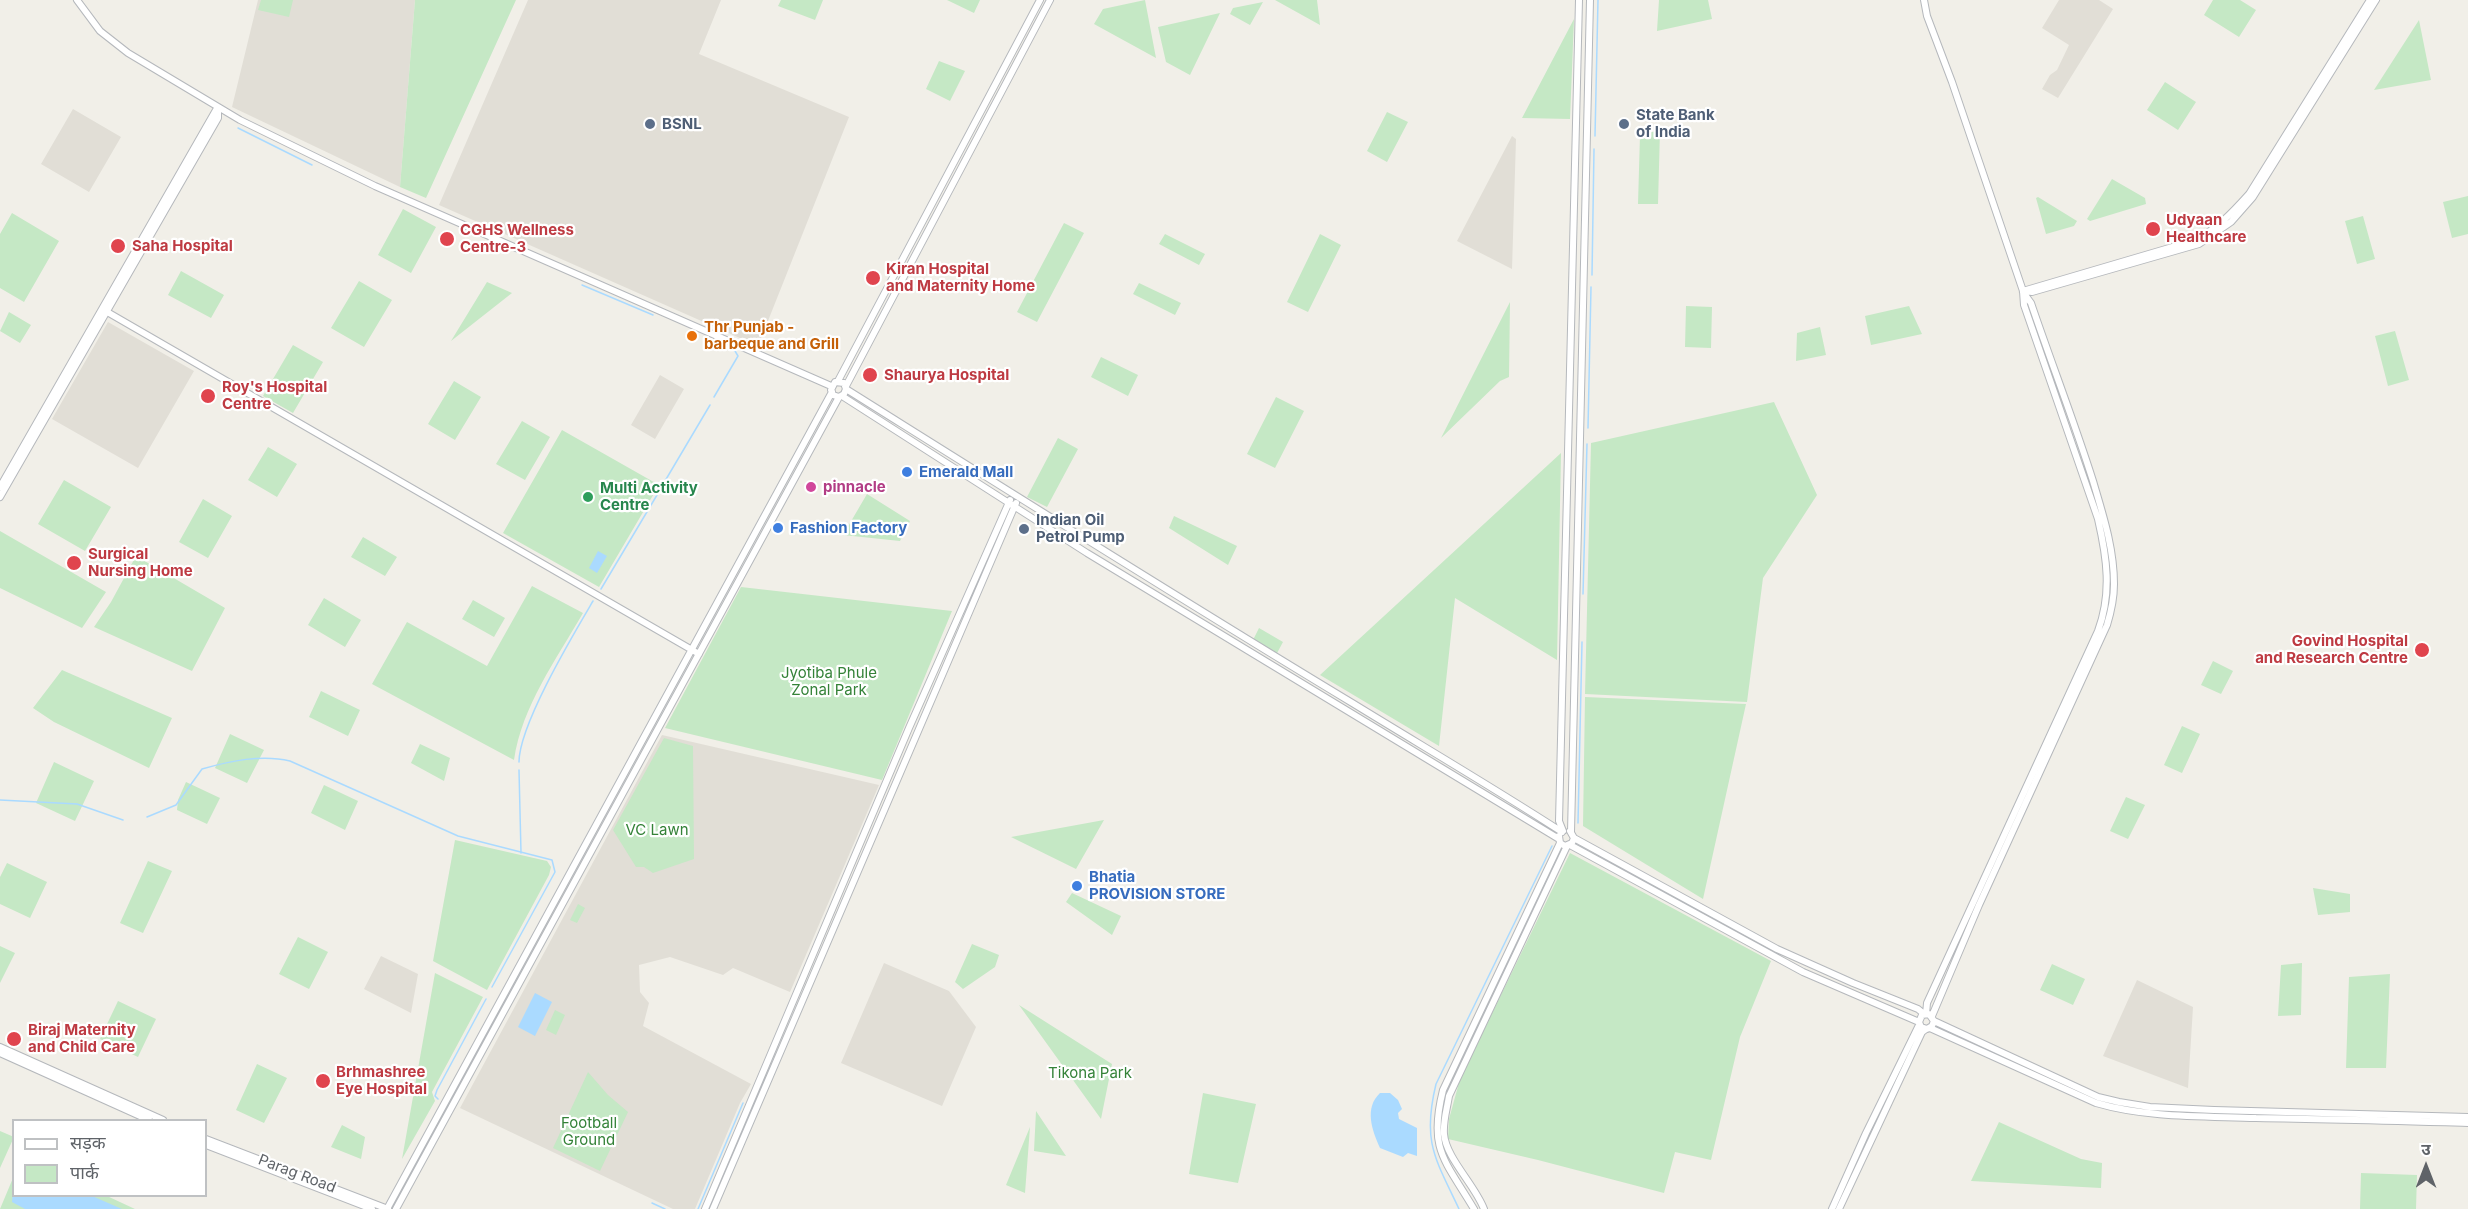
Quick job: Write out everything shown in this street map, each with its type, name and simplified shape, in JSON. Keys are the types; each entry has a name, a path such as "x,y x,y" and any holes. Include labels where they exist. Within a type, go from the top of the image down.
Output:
{"street":[{"path":"77,0 99,31 128,53 218,107 375,186 831,389 1087,553 1564,843 1803,972 2096,1103 2228,1117 2468,1123"},
{"path":"387,1209 831,389 838,381 1040,0"},
{"path":"396,1209 846,387 1050,0"},
{"path":"1484,1209 1448,1149 1444,1136 1444,1118 1449,1096 1564,843 1559,821 1579,0"},
{"path":"1474,1209 1440,1151 1436,1136 1437,1115 1443,1090 1564,843 1573,835 1590,0"},
{"path":"1924,0 1927,16 1952,82 2023,291 2031,303 2078,437 2111,545 2114,585 2112,609 2107,625 2066,708 1929,1016 1928,1029"},
{"path":"2023,291 2193,241 2206,235 2230,216 2249,194 2370,0"},
{"path":"2023,291 2032,292 2199,244 2231,222 2253,197 2376,0"},
{"path":"0,487 218,118 218,107"},
{"path":"0,497 104,311"},
{"path":"104,311 699,654"},
{"path":"838,381 1016,496 1355,705 1466,770 1563,832 1573,835 1776,949 1918,1009 2098,1097 2127,1107 2468,1117"},
{"path":"705,1209 983,558 1009,502 1016,496"},
{"path":"713,1209 1016,507 1016,496"},
{"path":"983,558 991,562"},
{"path":"653,717 662,723"},
{"path":"1832,1209 1919,1023 1929,1016"},
{"path":"1839,1209 1922,1032 1928,1029"},
{"path":"0,1047 161,1119"},
{"path":"0,1053 147,1119"},
{"name":"Parag Road","path":"207,1139 387,1209"},
{"name":"Parag Road","path":"207,1145 372,1209"}],"shaded area":[{"path":"258,0 415,0 400,187 232,107"},
{"path":"528,0 721,0 699,54 849,117 758,346 439,205"},
{"path":"2059,0 2099,0 2113,9 2058,98 2042,89 2050,75 2057,70 2069,45 2042,28"},
{"path":"73,109 121,137 89,192 41,164"},
{"path":"1512,136 1516,139 1512,269 1457,241"},
{"path":"108,322 194,371 138,468 52,419"},
{"path":"660,375 684,389 655,439 631,425"},
{"path":"662,735 879,785 790,992 733,968 723,975 670,957 639,965 640,992 649,1003 643,1026 751,1084 740,1103 695,1209 673,1209 460,1108"},
{"path":"381,956 418,974 411,1013 364,989"},
{"path":"884,963 949,991 976,1027 942,1106 841,1063"},
{"path":"2137,980 2193,1007 2188,1088 2103,1056"}],"green space":[{"path":"261,0 293,0 289,17 258,10"},
{"path":"415,0 516,0 426,198 400,187"},
{"path":"781,0 823,0 815,20 778,6"},
{"path":"947,0 980,0 974,13"},
{"path":"1145,0 1156,58 1094,24 1103,9"},
{"path":"1275,0 1317,0 1320,25"},
{"path":"1659,0 1708,0 1712,19 1657,31"},
{"path":"2213,0 2240,0 2256,10 2239,37 2204,15"},
{"path":"1263,2 1250,25 1230,14 1233,8"},
{"path":"1220,13 1190,75 1166,62 1158,27"},
{"path":"1574,19 1570,119 1522,118"},
{"path":"2419,20 2431,80 2374,90"},
{"path":"939,61 965,71 950,101 926,89"},
{"path":"2165,82 2196,102 2178,130 2147,110"},
{"path":"1387,112 1408,122 1387,162 1367,151"},
{"path":"1660,130 1658,204 1638,204 1640,135"},
{"path":"2112,179 2145,198 2146,204 2090,221 2087,219"},
{"path":"2468,196 2468,234 2452,238 2443,202"},
{"path":"2038,197 2077,221 2074,226 2046,234 2036,198"},
{"path":"403,209 436,227 411,273 378,255"},
{"path":"12,213 59,241 24,302 0,288 0,234"},
{"path":"2363,216 2375,259 2357,264 2345,221"},
{"path":"1064,223 1084,233 1037,322 1017,312"},
{"path":"1165,234 1205,254 1199,265 1159,244"},
{"path":"1320,234 1341,245 1308,312 1287,302"},
{"path":"181,271 224,295 211,318 168,295"},
{"path":"359,281 392,300 364,347 331,328"},
{"path":"487,282 512,293 451,341"},
{"path":"1139,283 1181,303 1175,315 1133,294"},
{"path":"1510,302 1509,377 1500,381 1441,438"},
{"path":"1686,306 1712,307 1711,348 1685,347"},
{"path":"1909,306 1922,334 1871,345 1865,316"},
{"path":"9,312 31,325 20,343 0,331"},
{"path":"1820,327 1826,355 1796,361 1797,333"},
{"path":"2395,331 2409,380 2388,386 2375,336"},
{"path":"293,345 323,362 293,413 263,396"},
{"path":"1101,357 1138,375 1128,396 1091,377"},
{"path":"454,381 481,397 455,440 428,424"},
{"path":"1276,397 1304,411 1275,468 1247,454"},
{"path":"1774,402 1817,495 1763,578 1747,702 1585,694 1591,443"},
{"path":"522,421 550,437 525,480 496,464"},
{"name":"Multi Activity Centre","path":"562,430 659,485 599,587 503,533"},
{"path":"1058,438 1078,449 1047,507 1027,497"},
{"path":"268,447 297,464 277,497 248,480"},
{"path":"1561,453 1557,660 1455,598 1439,746 1320,675"},
{"path":"64,480 111,507 85,551 38,524"},
{"path":"867,494 910,521 900,541 843,535"},
{"path":"203,499 232,516 208,558 179,542"},
{"path":"1174,516 1237,546 1228,565 1169,528"},
{"path":"0,531 106,592 82,628 0,588"},
{"path":"363,537 397,557 385,576 351,557"},
{"path":"136,556 225,608 192,671 94,627 111,602"},
{"path":"532,586 583,613 532,702 518,740 514,760 372,684 407,622 487,666"},
{"name":"Jyotiba Phule Zonal Park","path":"741,587 952,611 882,780 665,728"},
{"path":"324,598 361,620 345,647 308,625"},
{"path":"473,600 505,618 494,637 462,619"},
{"path":"1259,628 1283,642 1276,655 1253,640"},
{"path":"2213,661 2233,671 2221,694 2201,685"},
{"path":"62,670 172,718 149,768 54,722 33,708"},
{"path":"321,691 360,710 348,736 309,717"},
{"path":"1585,697 1746,704 1703,899 1583,826"},
{"path":"2182,726 2200,734 2182,773 2164,765"},
{"path":"230,734 264,750 247,783 215,768"},
{"name":"VC Lawn","path":"664,738 693,746 694,859 653,873 644,867 636,867 613,830"},
{"path":"420,744 450,758 444,781 411,763"},
{"path":"54,762 94,781 75,821 36,803"},
{"path":"186,782 220,798 207,824 177,810 178,800"},
{"path":"324,785 358,801 345,830 311,813"},
{"path":"2126,797 2145,805 2128,839 2110,831"},
{"path":"1104,820 1076,869 1011,837"},
{"path":"455,840 547,861 551,867 549,875 487,990 433,961"},
{"path":"1570,853 1771,961 1740,1037 1711,1160 1675,1152 1664,1193 1448,1139 1449,1119 1460,1079"},
{"path":"148,861 172,871 143,933 120,923"},
{"path":"7,863 47,882 30,918 0,904 0,877"},
{"path":"2313,888 2350,894 2350,912 2318,915"},
{"path":"1072,893 1121,916 1112,935 1066,902"},
{"path":"578,904 585,908 577,923 570,920"},
{"path":"298,937 328,952 309,989 279,974"},
{"path":"972,944 999,955 995,967 963,989 955,982"},
{"path":"0,946 15,953 0,983"},
{"path":"2302,963 2301,1015 2278,1016 2281,965"},
{"path":"2052,964 2085,979 2073,1005 2040,990"},
{"path":"435,973 483,997 432,1092 435,1101 402,1159"},
{"path":"2390,974 2386,1068 2346,1068 2349,977"},
{"path":"118,1001 156,1019 138,1057 100,1039"},
{"name":"Tikona Park","path":"1019,1005 1112,1064 1101,1119"},
{"path":"555,1010 565,1015 556,1035 546,1030"},
{"path":"257,1064 287,1078 264,1123 236,1110"},
{"name":"Football Ground","path":"588,1072 608,1095 628,1112 600,1171 553,1148"},
{"path":"1203,1093 1256,1104 1238,1183 1189,1174"},
{"path":"1036,1111 1066,1156 1034,1151"},
{"path":"1999,1122 2081,1159 2102,1163 2101,1188 1971,1181"},
{"path":"342,1125 365,1137 361,1159 331,1147"},
{"path":"1030,1127 1025,1193 1006,1185"},
{"path":"0,1131 12,1136 12,1141 0,1168"},
{"path":"2361,1173 2417,1175 2416,1209 2360,1209"},
{"path":"12,1180 12,1197 109,1197 135,1209 0,1209"}],"water":[{"path":"598,551 607,556 597,573 589,568"},
{"path":"535,993 552,1002 535,1036 518,1027"},
{"path":"1380,1093 1390,1093 1398,1100 1402,1109 1398,1113 1399,1119 1417,1128 1417,1156 1408,1153 1403,1157 1380,1148 1372,1127 1371,1112 1372,1105"},
{"path":"12,1197 94,1197 122,1209 25,1209 12,1202"}],"waterway":[{"path":"1595,136 1598,0"},
{"path":"238,128 312,165"},
{"path":"1592,275 1594,149"},
{"path":"582,285 653,315"},
{"path":"1588,428 1591,287"},
{"path":"714,397 738,356 729,348"},
{"path":"665,481 710,405"},
{"path":"1583,594 1587,444"},
{"path":"601,589 660,490"},
{"path":"519,762 521,746 537,704 593,601"},
{"path":"1578,823 1582,642"},
{"path":"147,817 176,805 202,769 246,759 279,759 290,761 458,836 552,860 555,872 492,987"},
{"path":"519,770 521,853"},
{"path":"0,800 77,804 123,820"},
{"path":"1459,1209 1433,1149 1430,1121 1436,1084 1552,846"},
{"path":"438,1099 435,1096 437,1090 486,999"},
{"path":"698,1209 743,1103"},
{"path":"652,1203 665,1209"}],"place":[{"name":"BSNL","path":"650,124"},
{"name":"State Bank of India","path":"1624,124"},
{"name":"Udyaan Healthcare","path":"2153,229"},
{"name":"CGHS Wellness Centre-3","path":"447,239"},
{"name":"Saha Hospital","path":"118,246"},
{"name":"Kiran Hospital and Maternity Home","path":"873,278"},
{"name":"Thr Punjab - barbeque and Grill","path":"692,336"},
{"name":"Shaurya Hospital","path":"870,375"},
{"name":"Roy's Hospital Centre","path":"208,396"},
{"name":"Emerald Mall","path":"907,472"},
{"name":"pinnacle","path":"811,487"},
{"name":"Multi Activity Centre","path":"588,497"},
{"name":"Fashion Factory","path":"778,528"},
{"name":"Indian Oil Petrol Pump","path":"1024,529"},
{"name":"Surgical Nursing Home","path":"74,563"},
{"name":"Govind Hospital and Research Centre","path":"2422,650"},
{"name":"Bhatia PROVISION STORE","path":"1077,886"},
{"name":"Biraj Maternity and Child Care","path":"14,1039"},
{"name":"Brhmashree Eye Hospital","path":"323,1081"}]}
